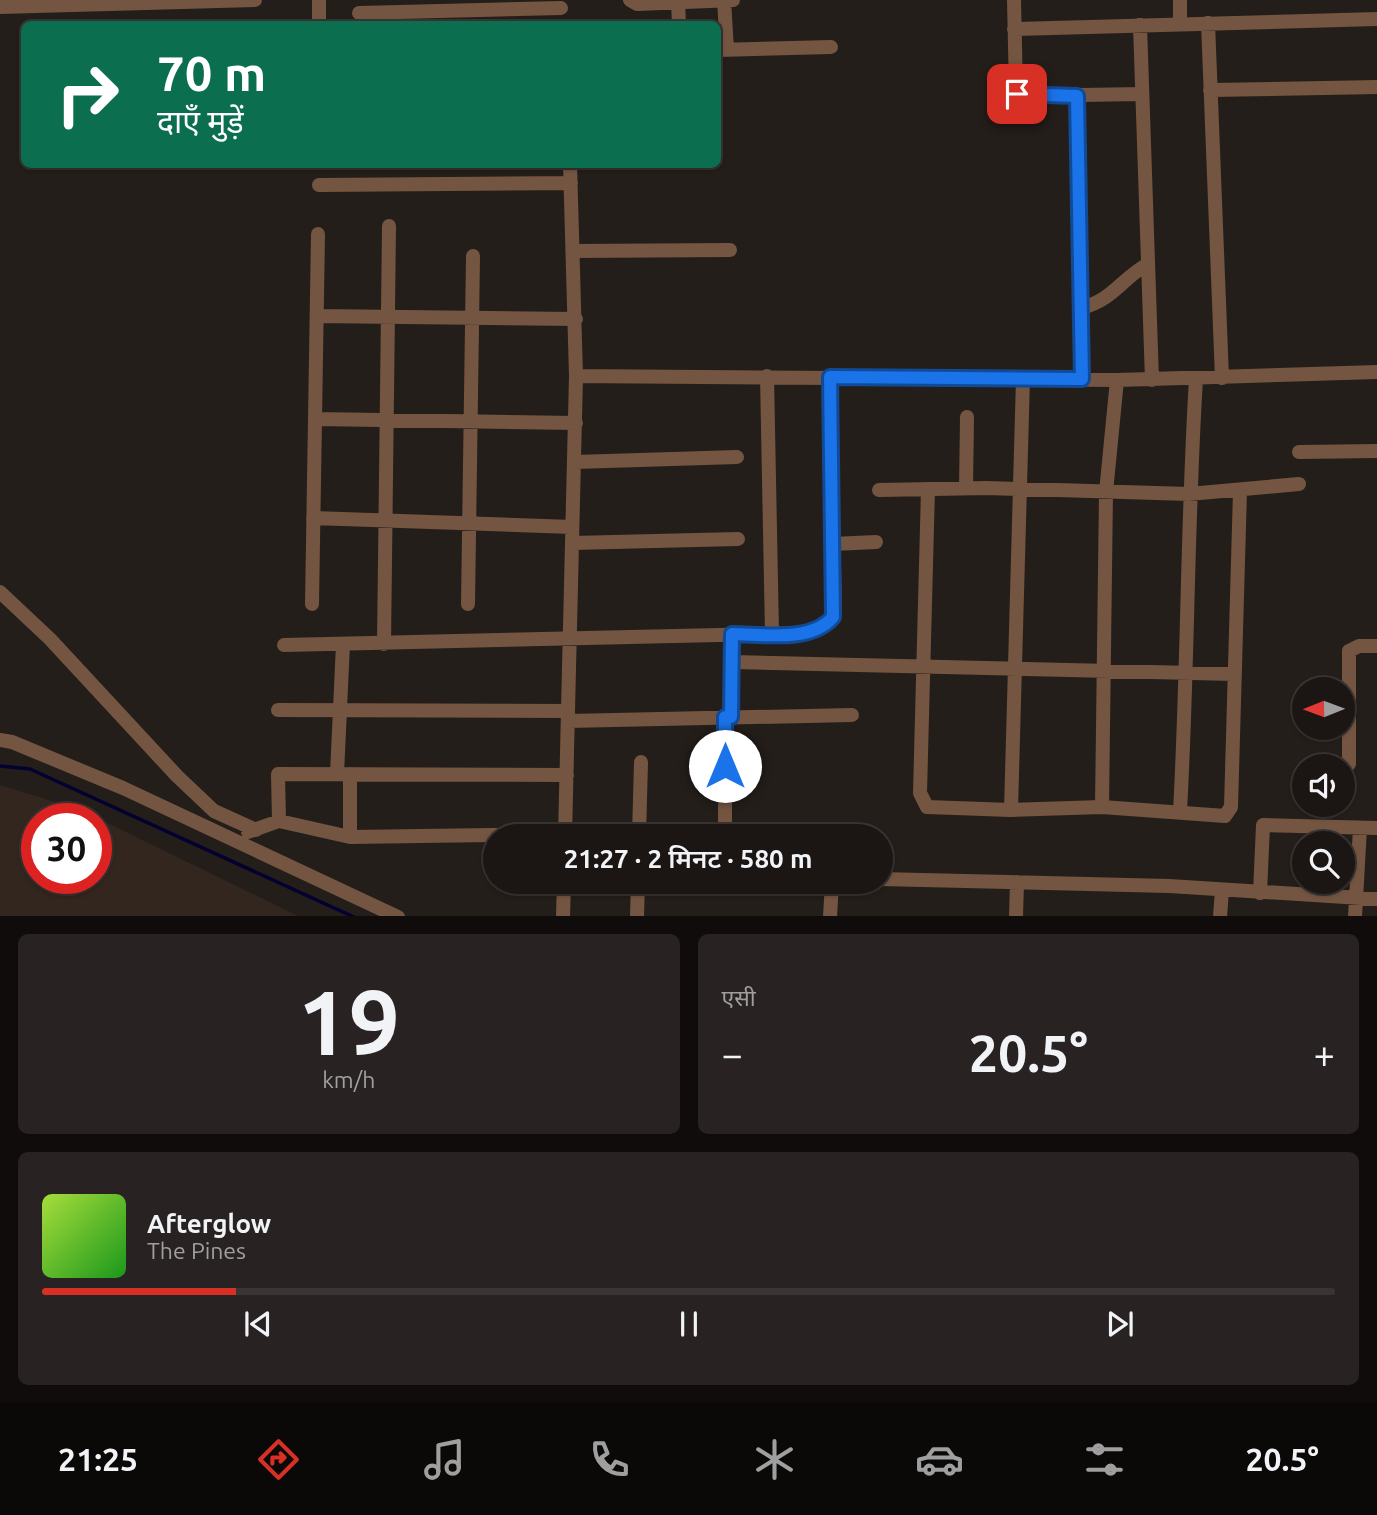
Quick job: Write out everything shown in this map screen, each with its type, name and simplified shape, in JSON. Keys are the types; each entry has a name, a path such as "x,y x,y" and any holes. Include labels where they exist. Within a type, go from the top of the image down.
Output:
{"street":[{"path":"0,8 255,0"},
{"path":"319,0 319,21"},
{"path":"630,0 637,4 733,0"},
{"path":"724,0 722,50 831,47"},
{"path":"1014,0 1017,94 1142,94"},
{"path":"1180,0 1180,22"},
{"path":"680,21 687,1"},
{"path":"359,13 561,4"},
{"path":"1014,29 1180,22 1377,19"},
{"path":"1208,23 1222,378"},
{"path":"1140,25 1152,380"},
{"path":"1210,90 1377,87"},
{"path":"1077,96 1082,379"},
{"path":"565,824 576,423 576,319 570,168"},
{"path":"319,185 571,183"},
{"path":"384,644 389,226"},
{"path":"312,604 318,234"},
{"path":"574,251 730,250"},
{"path":"468,604 473,256"},
{"path":"1081,308 1113,294 1127,278 1148,264"},
{"path":"317,316 576,319"},
{"path":"576,376 1152,380 1377,372"},
{"path":"767,376 772,634"},
{"path":"285,645 808,633 822,627 833,617 830,377"},
{"path":"1011,810 1023,378"},
{"path":"1180,811 1188,671 1189,494 1196,379"},
{"path":"1102,807 1106,492 1116,380"},
{"path":"966,488 967,417"},
{"path":"315,419 471,419 576,423"},
{"path":"1299,452 1377,451"},
{"path":"575,462 737,457"},
{"path":"879,490 966,488 1189,494 1298,484"},
{"path":"928,489 922,802 934,809 1102,807 1225,816 1230,812 1240,491"},
{"path":"313,518 572,527"},
{"path":"572,542 738,540"},
{"path":"833,544 876,542"},
{"path":"0,592 50,639 177,776 214,811 256,830"},
{"path":"724,824 733,662 732,634"},
{"path":"343,644 340,710 350,838"},
{"path":"1349,754 1349,651 1359,646 1377,646"},
{"path":"733,662 1014,666 1234,674"},
{"path":"278,710 568,716 852,715"},
{"path":"0,740 12,742 123,788 398,916"},
{"path":"639,824 641,762"},
{"path":"279,821 278,774 567,775"},
{"path":"232,838 279,821 350,838 483,836"},
{"path":"1260,893 1263,825 1377,828"},
{"path":"1355,916 1360,828"},
{"path":"893,879 1222,890 1377,899"},
{"path":"1016,916 1017,882"},
{"path":"1220,916 1222,890"},
{"path":"563,916 564,894"},
{"path":"637,916 638,894"},
{"path":"830,916 831,894"}],"shaded area":[{"path":"0,785 58,803 21,803 21,894 112,894 112,825 298,916 0,916"}],"waterway":[{"path":"0,766 30,769 352,916"}],"route":[{"path":"725,766 725,717 731,717 732,634 808,633 828,623 835,610 830,377 1082,379 1077,96 1022,97 1017,94"}]}
